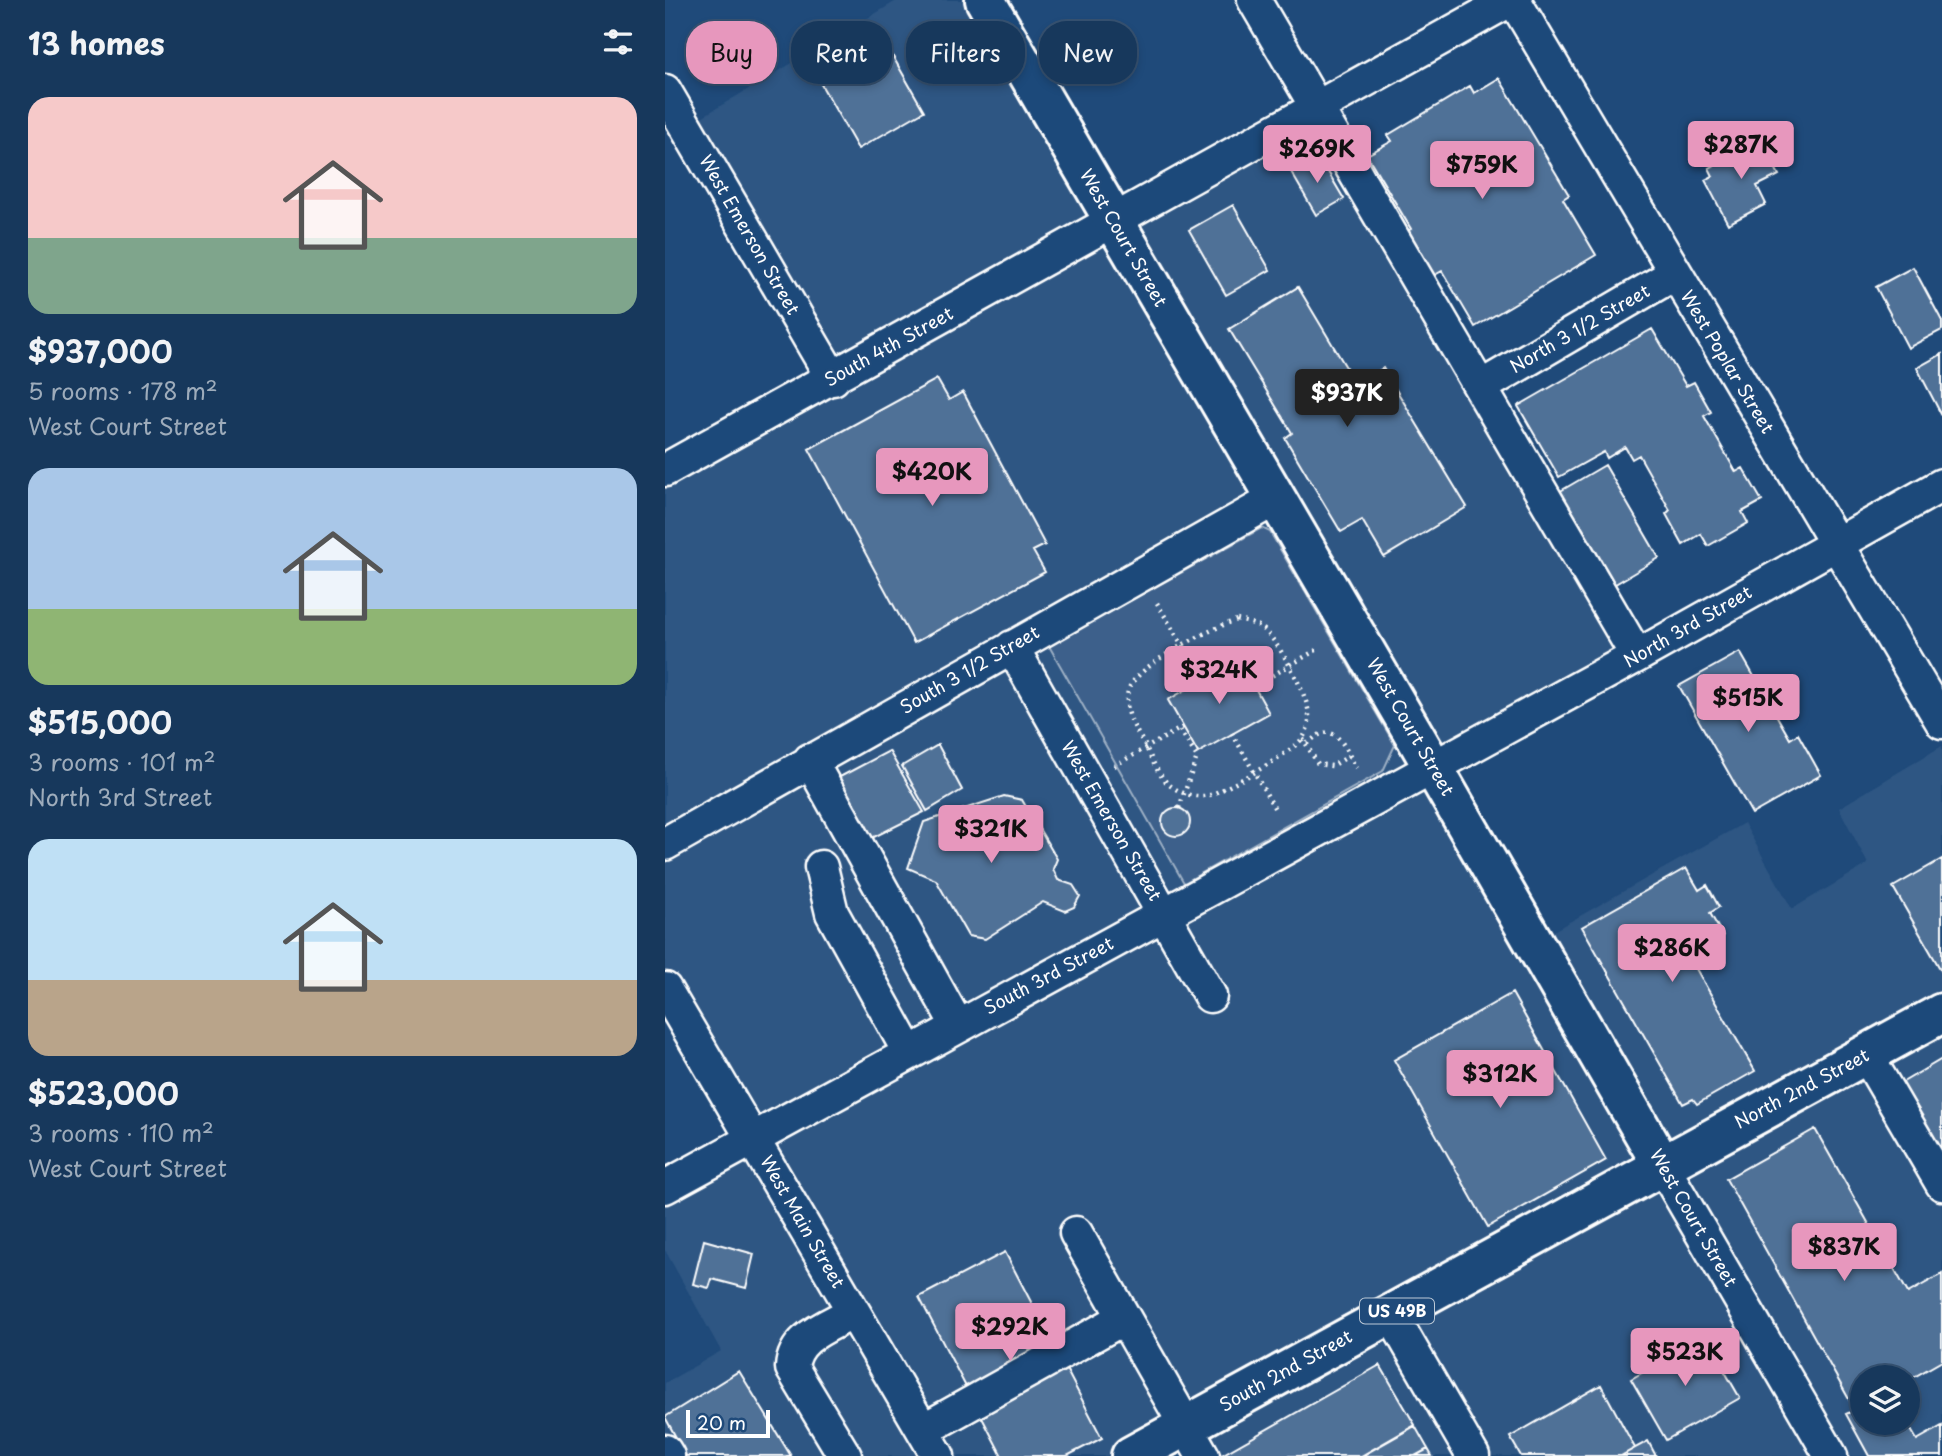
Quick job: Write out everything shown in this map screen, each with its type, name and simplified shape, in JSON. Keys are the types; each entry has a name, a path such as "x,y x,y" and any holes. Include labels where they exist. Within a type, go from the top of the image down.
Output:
{"main road":[{"name":"West Court Street","path":"985,0 1434,768 1662,1165"},
{"name":"North 2nd Street","path":"1662,1165 1942,1013"},
{"name":"South 2nd Street","path":"1131,1456 1195,1441 1391,1314 1662,1165"}],"street":[{"path":"1254,0 1637,656"},
{"name":"South 4th Street","path":"665,470 1512,0"},
{"name":"West Poplar Street","path":"1512,0 1942,722"},
{"name":"West Emerson Street","path":"665,91 833,379"},
{"name":"North 3 1/2 Street","path":"1486,384 1674,274"},
{"name":"North 3rd Street","path":"1434,768 1942,485"},
{"name":"South 3 1/2 Street","path":"665,844 1276,498"},
{"name":"West Emerson Street","path":"1012,647 1210,996"},
{"path":"810,761 957,1025"},
{"name":"South 3rd Street","path":"665,1187 957,1025 1434,768"},
{"path":"821,867 832,913 909,1052"},
{"name":"West Main Street","path":"665,989 930,1443"},
{"path":"1867,1054 1942,1184"},
{"name":"West Court Street","path":"1662,1165 1831,1456"},
{"path":"1076,1233 1195,1441"},
{"path":"845,1456 792,1368 793,1352 803,1341 853,1312"},
{"path":"1391,1314 1473,1456"},
{"path":"930,1443 1124,1318"},
{"path":"665,1451 668,1456"}],"path":[{"path":"1157,603 1203,680"},
{"path":"1349,756 1325,766 1318,764 1304,741 1310,717 1300,686 1262,628 1237,621 1220,626 1144,669 1128,691 1130,717 1146,748 1162,776 1184,794 1211,794 1304,741 1321,734 1331,733 1340,739 1356,768"},
{"path":"1254,686 1318,649"},
{"path":"1113,767 1182,729 1197,757 1179,808"},
{"path":"1232,733 1276,811"}],"shaded area":[{"path":"898,0 975,0 987,21 906,21 906,84 1024,84 1112,236 1318,118 1618,646 1415,760 1550,933 1744,823 1792,909 1868,864 1839,808 1942,746 1942,1456 674,1456 665,1440 665,1383 721,1351 665,1250 665,1198 767,1142 665,969 665,481 844,385 690,124 757,84 777,84 777,72 791,64 791,84 892,84 892,21 863,21"},
{"path":"1262,528 1270,532 1395,745 1383,771 1184,883 1049,646"}],"building":[{"path":"892,55 906,84 909,84 924,111 858,149 821,84 892,84"},
{"path":"1499,78 1569,195 1563,199 1596,255 1475,327 1442,271 1433,276 1406,232 1411,229 1367,155 1392,141 1388,135 1470,86 1474,93"},
{"path":"1761,140 1779,175 1757,186 1766,204 1728,224 1705,180 1713,176 1709,168"},
{"path":"1318,155 1344,199 1316,215 1290,170"},
{"path":"1233,205 1270,270 1226,295 1189,230"},
{"path":"1913,267 1942,321 1942,330 1908,348 1876,287"},
{"path":"1298,287 1356,384 1383,368 1467,507 1384,557 1362,520 1341,532 1285,438 1292,433 1229,329"},
{"path":"1652,329 1686,386 1694,382 1711,412 1704,416 1736,472 1743,468 1762,501 1742,512 1748,523 1708,546 1701,534 1683,545 1666,514 1670,510 1639,455 1632,459 1625,447 1607,458 1604,452 1559,477 1518,406"},
{"path":"1942,354 1942,416 1917,368"},
{"path":"937,379 949,400 963,392 1045,545 1033,551 1045,572 914,643 809,449"},
{"path":"1605,465 1659,558 1612,586 1557,493"},
{"path":"1740,652 1790,739 1798,734 1821,775 1752,814 1679,686"},
{"path":"1239,659 1269,713 1198,753 1168,700"},
{"path":"938,745 962,790 927,811 902,766"},
{"path":"889,751 924,812 870,839 836,779"},
{"path":"1004,796 1022,800 1057,859 1053,869 1058,880 1073,885 1080,896 1074,907 1065,911 1043,902 985,939 968,936 936,880 908,868 924,822"},
{"path":"1176,808 1186,812 1190,822 1186,832 1176,836 1166,832 1162,822 1166,812"},
{"path":"1942,859 1942,972 1893,887"},
{"path":"1686,868 1699,890 1707,885 1719,907 1710,913 1723,936 1688,955 1755,1071 1697,1104 1693,1099 1683,1104 1582,927"},
{"path":"1512,993 1606,1160 1488,1227 1394,1060"},
{"path":"1942,1059 1942,1161 1898,1085"},
{"path":"1815,1129 1908,1293 1942,1274 1942,1361 1920,1374 1920,1365 1850,1365 1850,1401 1726,1179"},
{"path":"704,1240 754,1254 746,1288 712,1279 709,1288 693,1284"},
{"path":"1005,1252 1102,1438 1067,1456 1002,1456 919,1297"},
{"path":"1705,1337 1740,1398 1666,1440 1631,1379"},
{"path":"1380,1365 1415,1425 1361,1456 1220,1456"},
{"path":"739,1371 791,1456 686,1456 665,1417"},
{"path":"1601,1385 1635,1448 1621,1456 1521,1456 1510,1437"},
{"path":"1415,1426 1428,1449 1415,1456 1362,1456"},
{"path":"1942,1426 1942,1456 1869,1456 1858,1435 1914,1435 1917,1440"},
{"path":"1648,1441 1656,1456 1621,1456 1635,1448"},
{"path":"1428,1449 1432,1456 1415,1456"}]}
